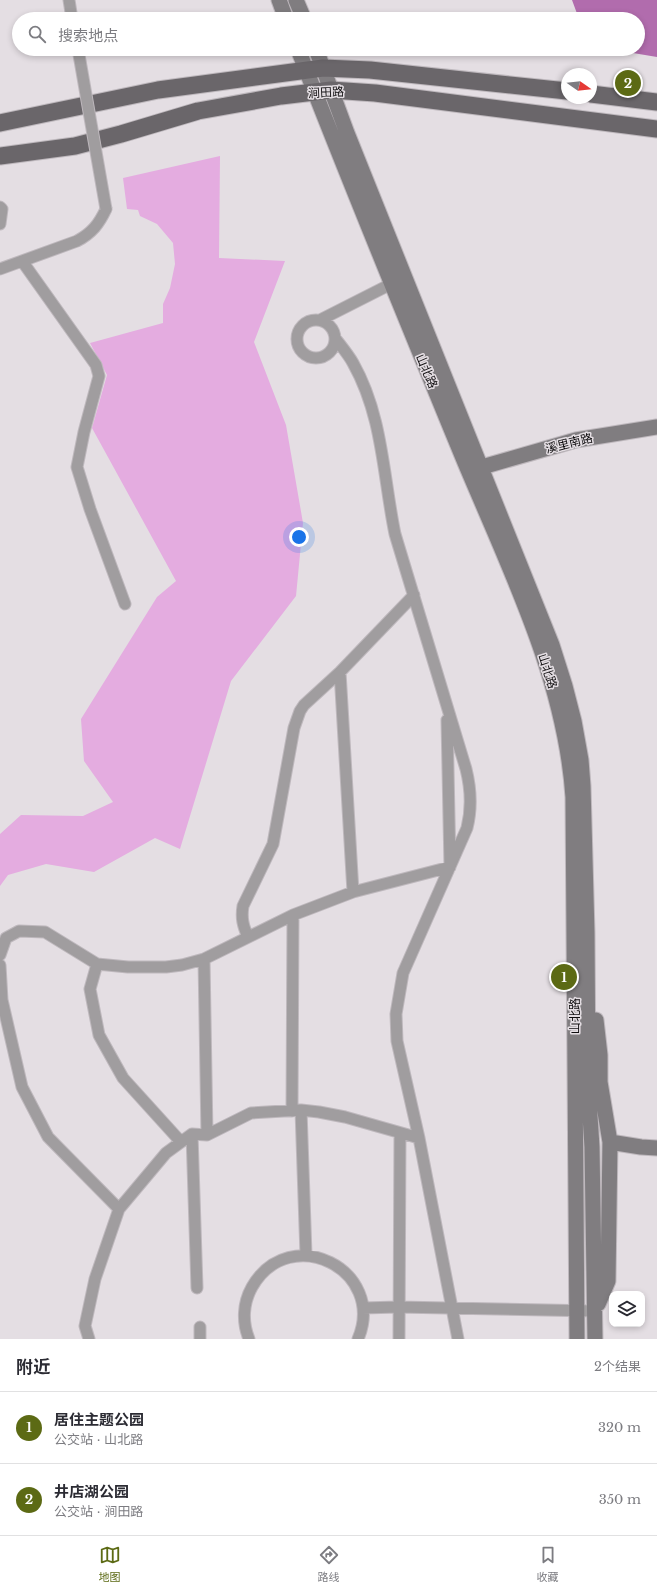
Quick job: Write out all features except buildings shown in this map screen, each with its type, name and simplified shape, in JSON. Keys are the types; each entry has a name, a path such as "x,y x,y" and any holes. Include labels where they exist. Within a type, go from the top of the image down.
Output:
{"main road":[{"path":"279,0 283,12"},
{"path":"296,0 301,12"},
{"name":"山北路","path":"301,56 391,284 522,601 551,681 566,742 573,797 577,1339"},
{"name":"山北路","path":"319,56 347,133 552,645 566,686 574,721 581,760 583,786 587,933 588,1085 592,1147 595,1339"},
{"name":"涧田路","path":"0,123 158,90 306,69 323,68 377,70 561,90"},
{"name":"涧田路","path":"0,156 75,146 198,111 314,91 331,90 375,93 657,128"},
{"path":"597,95 657,102"},
{"name":"溪里南路","path":"482,467 576,440 657,427"},
{"path":"587,933 600,1055 600,1082 610,1142 608,1281 595,1311"},
{"path":"610,1142 657,1148"}],"street":[{"path":"69,0 71,12"},
{"path":"0,269 85,237 98,225 106,209 79,56"},
{"path":"0,207 2,209 0,224"},
{"path":"22,261 96,365 99,376 84,432 77,467 90,509 126,604"},
{"path":"335,338 332,350 322,357 309,357 300,349 297,343 297,336 303,325 314,320 320,320 391,284"},
{"path":"320,320 331,326 335,338 352,363 372,410 386,469 395,534 466,769 471,795 470,818 403,973 396,1014 397,1041 419,1138 458,1339"},
{"path":"248,937 243,924 243,906 273,844 297,718 304,705 340,672 414,595"},
{"path":"340,672 353,892"},
{"path":"447,705 450,867"},
{"path":"0,955 6,938 19,931 45,932 97,964 128,967 166,967 182,965 204,959 293,915 353,892 450,867"},
{"path":"293,915 297,1111 306,1255"},
{"path":"204,959 207,1135"},
{"path":"97,964 90,989 99,1035 123,1078 181,1142"},
{"path":"0,965 3,1021 22,1087 48,1137 119,1209"},
{"path":"89,1339 85,1326 95,1280 119,1209 166,1153 192,1134 207,1135 251,1113 297,1111 319,1112 345,1117 419,1138"},
{"path":"399,1339 400,1133"},
{"path":"192,1134 197,1288"},
{"path":"249,1339 246,1332 244,1312 248,1293 258,1277 272,1264 290,1257 306,1255 325,1259 340,1267 351,1279 359,1293 363,1308 362,1330 358,1339"},
{"path":"363,1308 398,1307 595,1311"},
{"path":"200,1328 200,1339"}],"shaded area":[{"path":"572,0 657,0 657,57 645,55 645,12 576,12"},
{"path":"220,156 219,258 285,261 254,342 286,425 303,523 296,596 231,681 180,849 155,838 94,872 46,864 8,875 0,886 0,834 21,815 83,816 113,802 84,761 81,719 157,597 176,581 92,428 107,375 90,343 163,323 163,304 170,288 175,264 173,243 157,224 140,216 138,210 127,209 123,178"}],"place":[{"name":"井店湖公园","path":"628,83"},
{"name":"居住主题公园","path":"564,977"}]}
